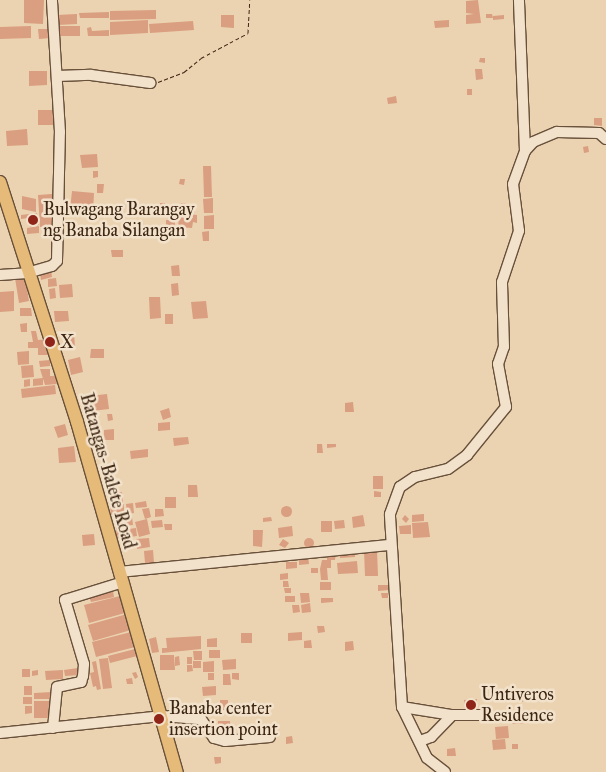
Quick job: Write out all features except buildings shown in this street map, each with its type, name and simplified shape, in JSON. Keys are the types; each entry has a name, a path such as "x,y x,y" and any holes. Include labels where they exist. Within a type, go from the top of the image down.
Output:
{"main road":[{"name":"Batangas-Balete Road","path":"0,182 27,273 77,422 163,716 177,772"}],"street":[{"path":"0,275 27,273 52,266 56,261 60,155 52,0"},
{"path":"519,0 525,151"},
{"path":"57,76 91,75 150,83"},
{"path":"445,772 427,758 402,707 389,545 392,503 400,487 415,477 448,469 467,455 506,407 505,388 498,364 504,347 502,282 519,231 513,184 525,151 533,142 557,132 599,133 606,138"},
{"path":"53,728 57,687 81,682 83,676 84,664 65,600 121,577 389,545"},
{"path":"402,707 452,715 485,715"},
{"path":"420,741 431,737 452,715"},
{"path":"0,733 163,716 201,719 214,738 225,742 270,737"}],"path":[{"path":"150,83 166,81 184,72 201,58 248,33 250,0"}],"place":[{"name":"Bulwagang Barangay ng Banaba Silangan","path":"33,220"},
{"name":"X","path":"50,342"},
{"name":"Untiveros Residence","path":"471,705"},
{"name":"Banaba center insertion point","path":"159,719"}]}
